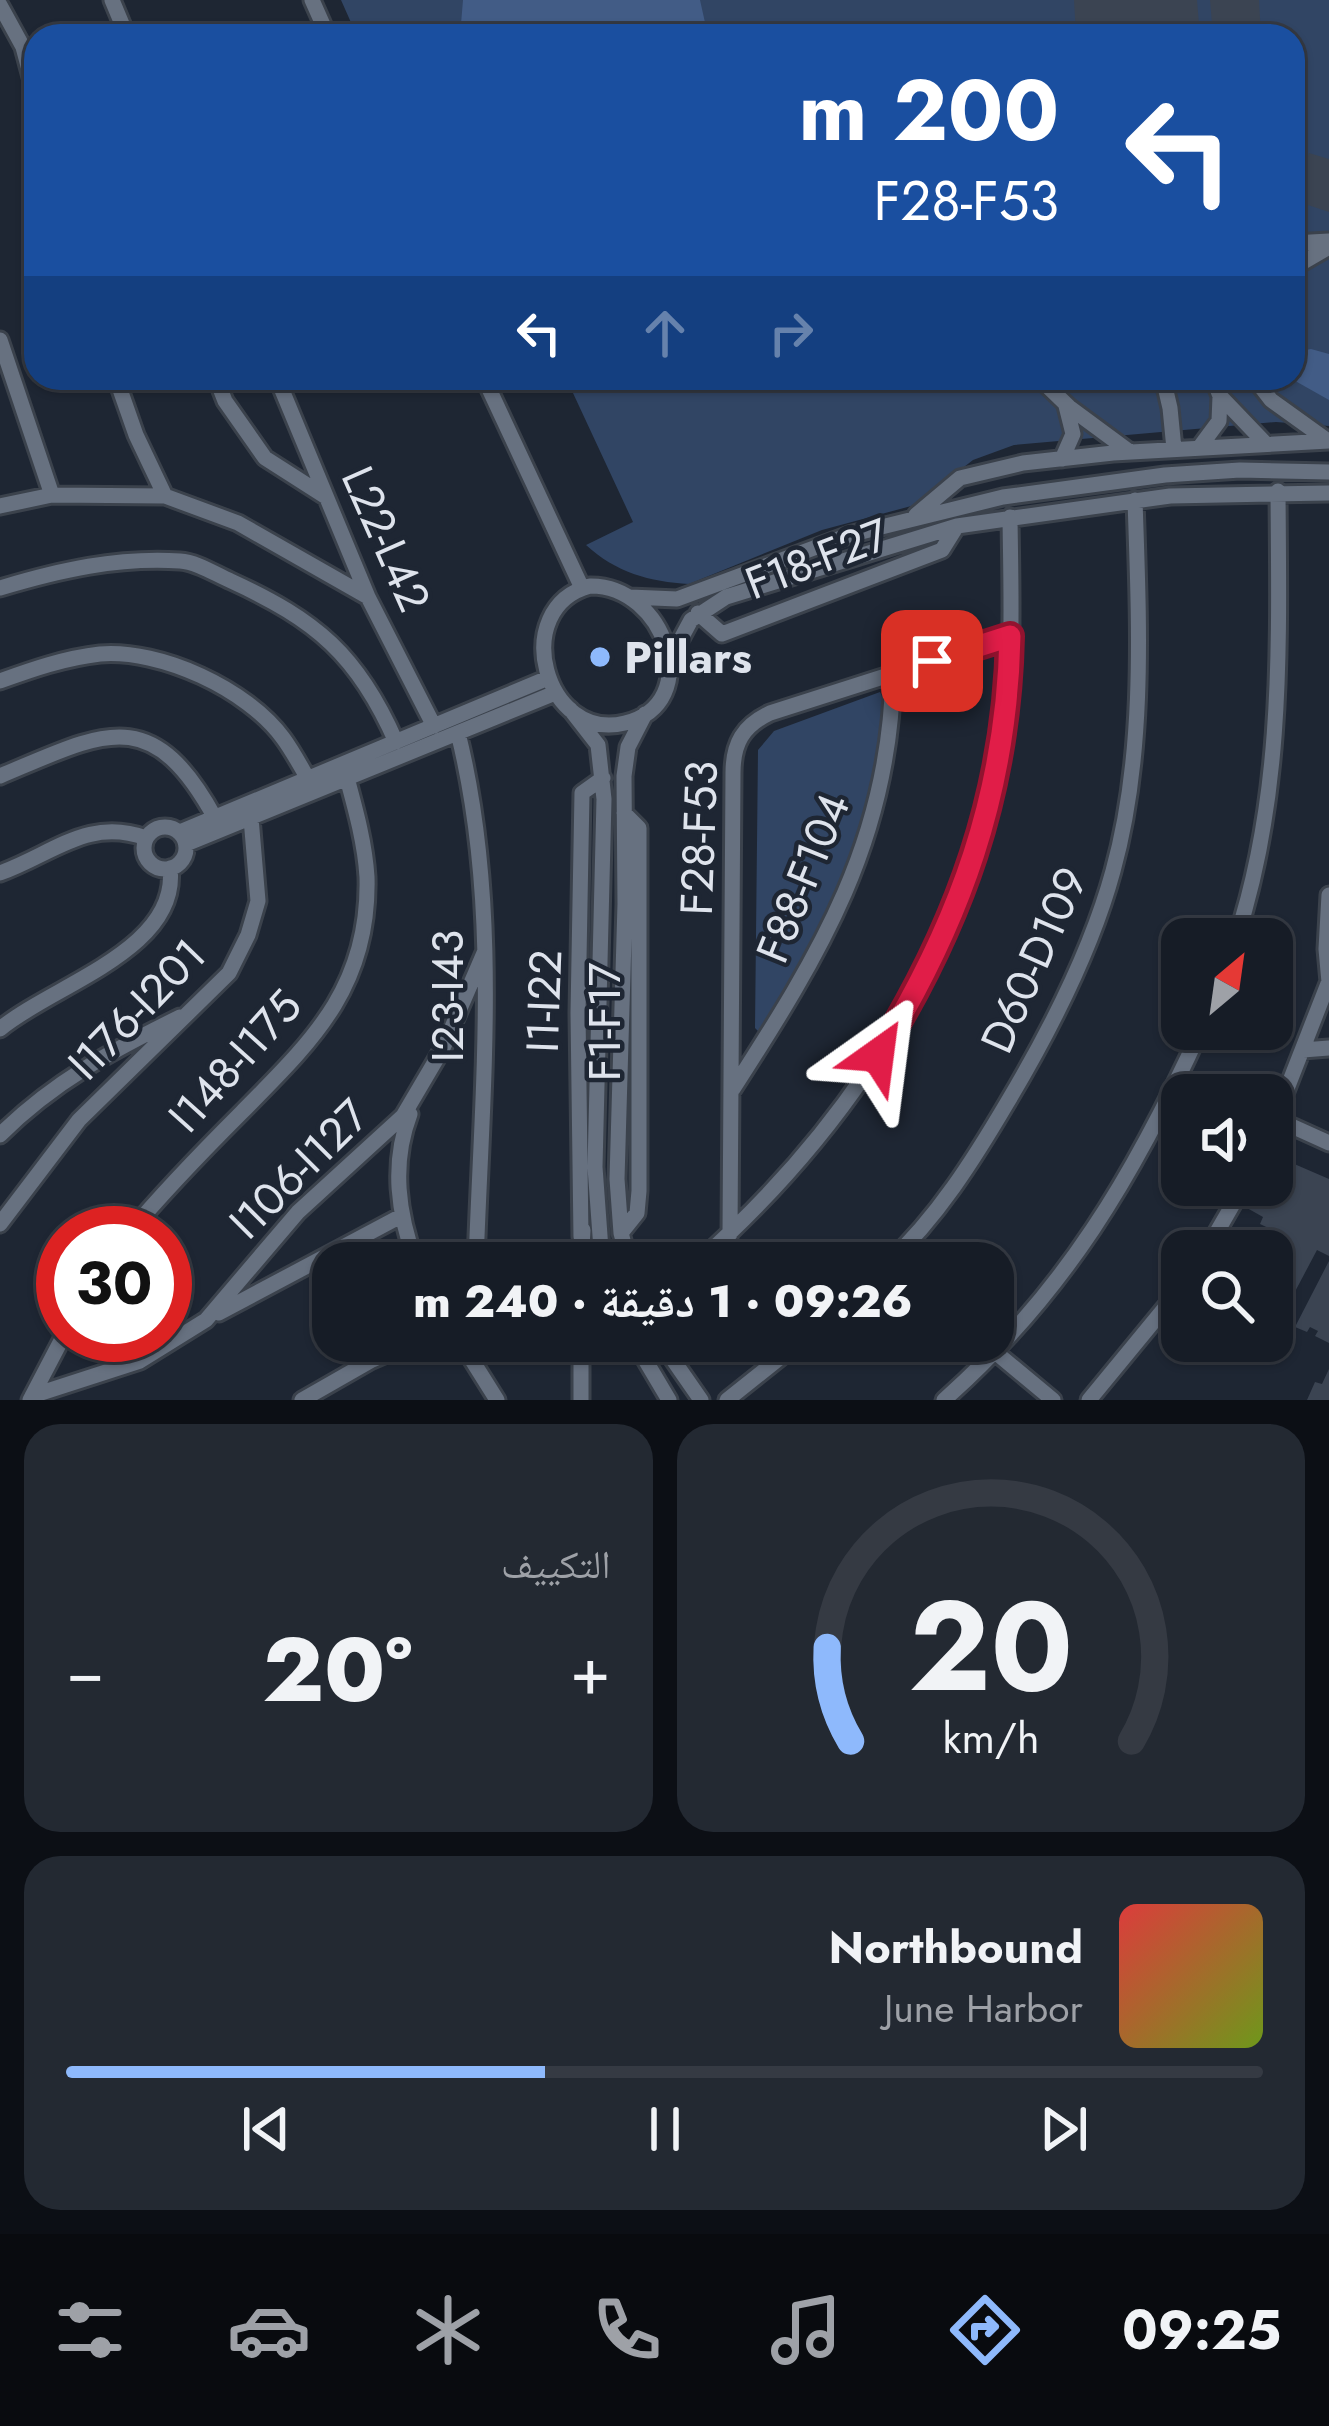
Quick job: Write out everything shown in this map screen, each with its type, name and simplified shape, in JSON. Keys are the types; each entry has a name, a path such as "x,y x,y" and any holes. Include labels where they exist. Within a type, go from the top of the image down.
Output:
{"street":[{"path":"0,5 24,51"},
{"path":"0,340 52,495"},
{"path":"120,390 165,496"},
{"path":"221,390 265,458 328,499"},
{"name":"L22-L42","path":"282,390 368,597 434,726"},
{"path":"490,390 582,588"},
{"path":"1051,390 1130,452"},
{"path":"1165,390 1174,449"},
{"path":"1218,390 1264,443"},
{"path":"1263,390 1329,441"},
{"path":"1198,448 1219,422 1220,395"},
{"path":"1062,459 1073,434 1065,403"},
{"path":"914,517 946,488 976,472 1130,452 1329,441"},
{"path":"630,597 677,599 800,552 914,517 1040,490 1240,470 1329,472"},
{"path":"1242,918 1262,847 1273,778 1280,645 1278,491"},
{"path":"624,1242 617,1179 626,756 645,714 664,690 669,661 685,628 698,613 726,597 958,526 1135,500 1278,491 1329,493"},
{"path":"0,506 52,495 165,496 238,524 368,597"},
{"name":"D60-D109","path":"907,1242 981,1148 1050,1023 1106,896 1134,742 1138,658 1135,500"},
{"path":"721,1242 770,1195 843,1108 904,1013 944,938 999,771 1010,636 1010,517"},
{"name":"F18-F27","path":"698,613 722,634 942,550 958,526"},
{"path":"0,588 74,566 185,560 283,605 346,654 379,703 395,742"},
{"path":"600,1242 596,1186 603,778 598,745 552,685 542,655 548,623 562,600 582,588 608,587 630,597 654,619 669,661"},
{"name":"F28-F53","path":"730,1234 734,749 744,731 770,713 1010,636"},
{"path":"0,681 55,661 106,654 175,663 249,704 282,736 308,778"},
{"name":"F88-F104","path":"731,1092 798,988 842,903 885,760 893,673"},
{"path":"183,838 215,818 308,778 434,726 552,685"},
{"path":"183,838 182,861 170,868 150,863 144,851 146,838 155,829 164,826 183,838 251,818 458,733 552,685"},
{"path":"570,709 604,724 625,723 645,714"},
{"name":"I23-I43","path":"458,733 476,814 484,953 477,1242"},
{"path":"0,776 93,739 131,735 177,759 215,818"},
{"name":"I148-I175","path":"153,1206 302,1052 330,1014 354,959 366,896 362,840 347,778"},
{"name":"I1-I22","path":"581,1237 582,793 603,778"},
{"name":"I176-I201","path":"0,1224 79,1120 194,1010 241,955 259,887 251,818"},
{"path":"0,873 96,831 119,830 146,838"},
{"path":"0,1029 144,936 170,900 170,868"},
{"path":"1293,1075 1329,982 1329,895"},
{"name":"I106-I127","path":"31,1398 140,1361 206,1320 287,1224 403,1117 443,1048 484,953"},
{"path":"0,1136 82,1068 194,1010"},
{"path":"1303,1050 1329,1048"},
{"path":"1014,1329 1107,1213 1191,1050"},
{"path":"409,1242 401,1216 400,1147 415,1100"},
{"path":"1293,1130 1329,1143"},
{"path":"581,1242 596,1186"},
{"path":"206,1320 401,1216"},
{"path":"1089,1400 1161,1313"},
{"path":"31,1398 50,1362"},
{"path":"302,1400 368,1362"},
{"path":"473,1362 497,1400"},
{"path":"581,1362 581,1400"},
{"path":"646,1362 669,1400"},
{"path":"672,1362 692,1397"},
{"path":"727,1400 775,1362"},
{"path":"944,1400 983,1362"},
{"path":"1007,1362 1053,1400"}],"shaded area":[{"path":"341,0 1329,0 1329,426 1276,422 1014,445 973,460 915,505 822,530 689,584 621,569 586,545 633,522 572,390 1305,390 1305,24 352,24"},
{"path":"463,0 700,0 705,24 461,24"},
{"path":"1305,350 1329,354 1329,400 1305,386"},
{"path":"880,692 884,708 877,764 841,891 827,925 766,1032 759,1032 755,1028 758,750 774,731"}],"building":[{"path":"1074,0 1197,0 1199,24 1075,24"},
{"path":"1210,0 1259,0 1260,24 1212,24"},
{"path":"1309,153 1329,159 1329,212 1305,204"},
{"path":"1293,1163 1329,1179 1329,1256 1317,1250 1293,1295 1293,1230 1273,1230 1260,1224 1263,1217 1247,1208 1293,1206"},
{"path":"1329,1261 1329,1343 1315,1336 1318,1331 1310,1327 1307,1332 1295,1327"},
{"path":"1329,1369 1329,1400 1307,1400 1315,1382 1322,1384"}],"place":[{"name":"Pillars","path":"600,657"}],"route":[{"path":"878,1055 944,938 992,797 1006,722 1010,636 932,661"}]}
